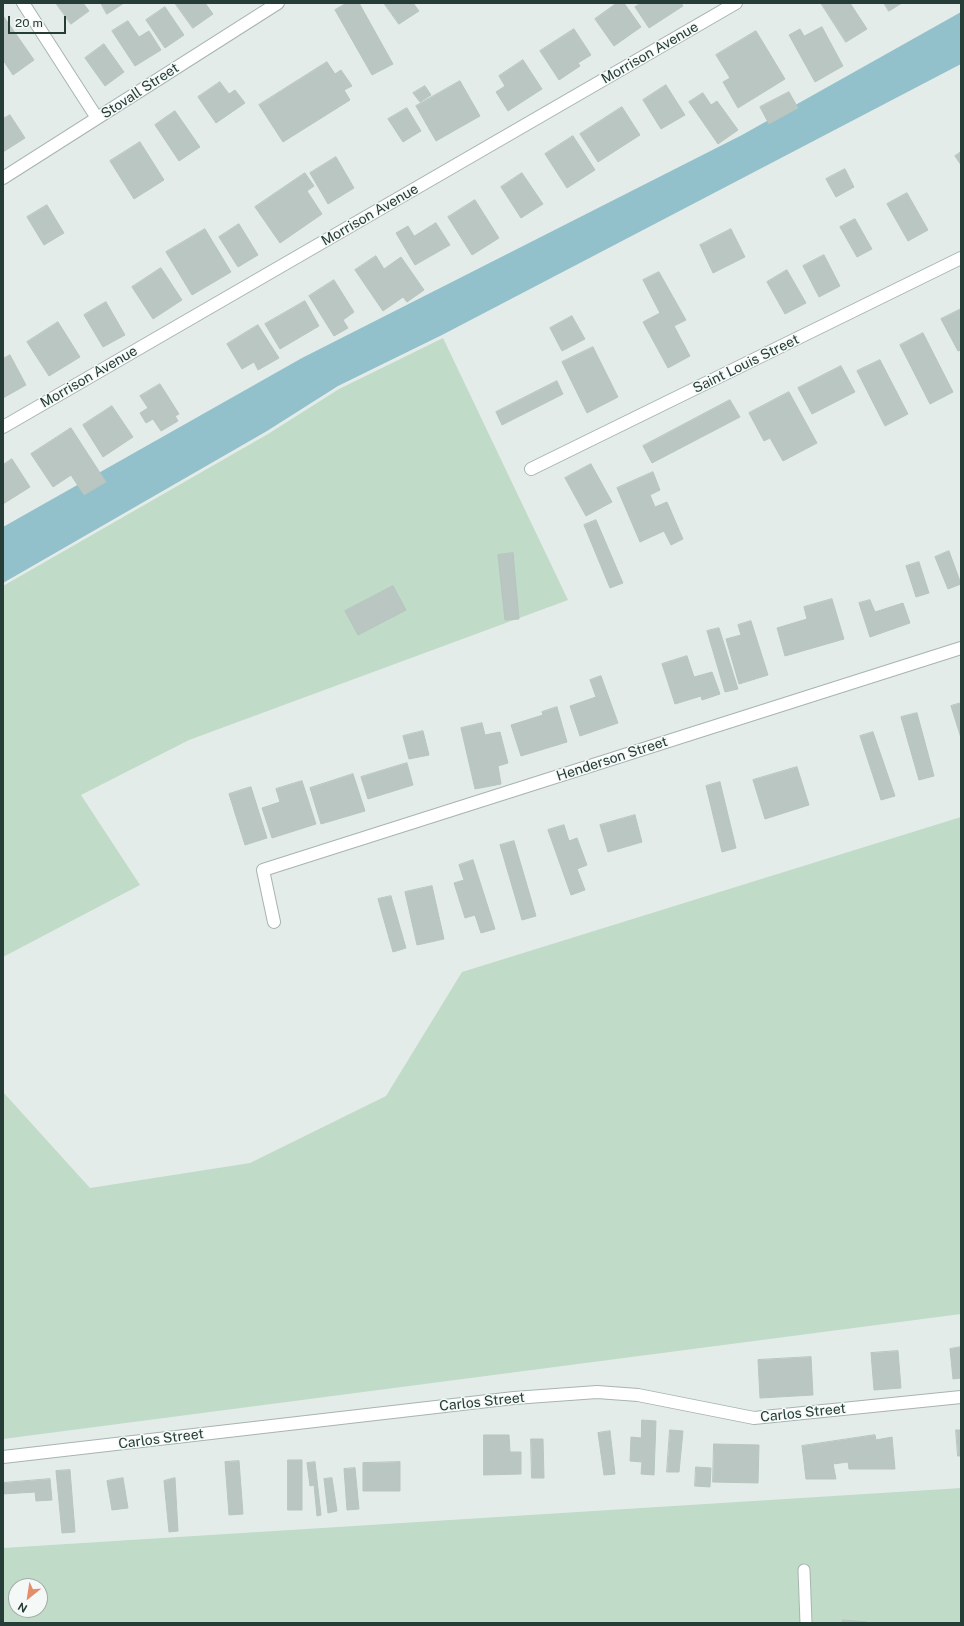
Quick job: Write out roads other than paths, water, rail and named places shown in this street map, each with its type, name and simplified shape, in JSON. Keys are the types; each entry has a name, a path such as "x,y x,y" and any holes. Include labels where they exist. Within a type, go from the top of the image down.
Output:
{"street":[{"path":"22,3 98,118"},
{"name":"Stovall Street","path":"3,178 278,3"},
{"name":"Morrison Avenue","path":"3,427 736,3"},
{"name":"Saint Louis Street","path":"531,469 961,258"},
{"name":"Henderson Street","path":"274,922 263,870 961,648"},
{"name":"Carlos Street","path":"3,1457 514,1398 597,1392 638,1395 754,1418 961,1397"}],"lane":[{"path":"804,1570 806,1623"}],"water":[{"path":"961,12 961,64 442,335 338,386 267,431 3,583 3,527 302,358 742,135"}]}
